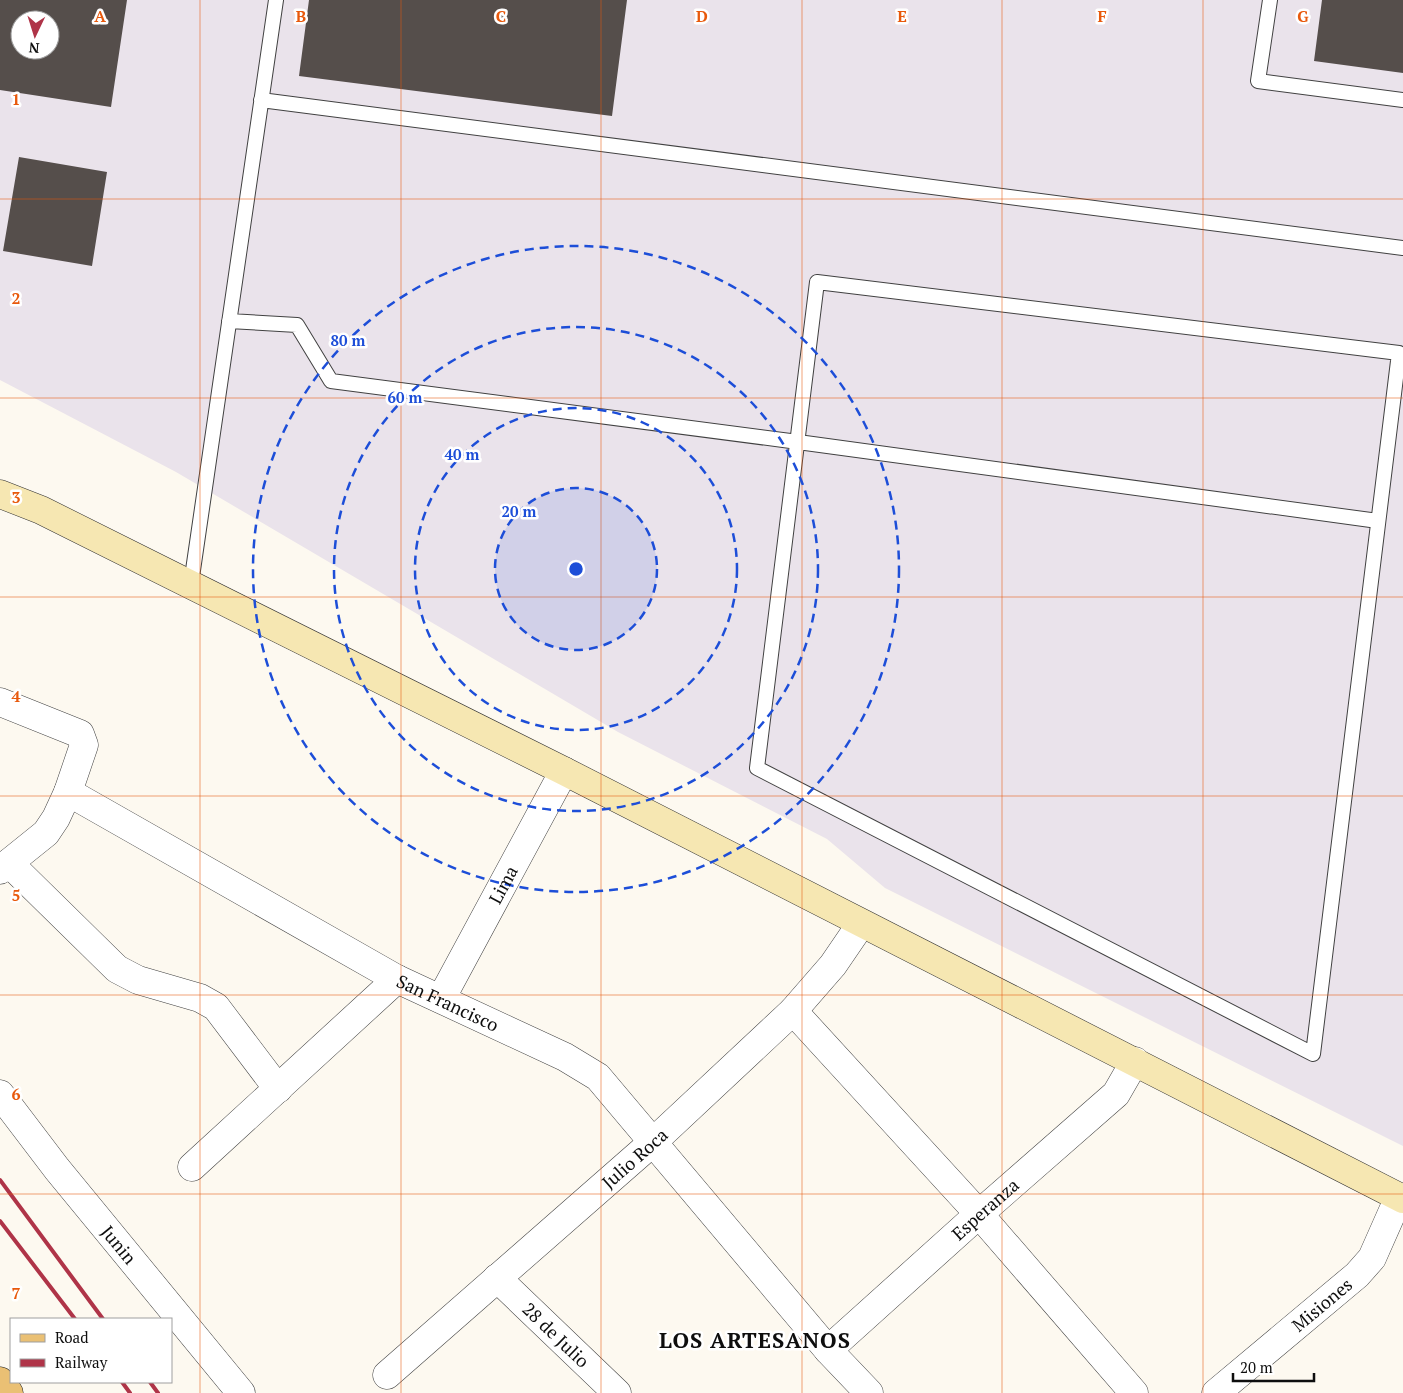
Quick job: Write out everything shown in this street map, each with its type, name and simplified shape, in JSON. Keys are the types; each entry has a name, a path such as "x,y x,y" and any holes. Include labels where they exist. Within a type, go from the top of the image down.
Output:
{"main road":[{"path":"0,494 41,510 564,770 1401,1198"},
{"path":"0,1382 9,1393"}],"street":[{"path":"0,702 80,734 84,744 68,792 56,818 46,833 4,867 117,969 138,980 200,998 216,1007 278,1089"},
{"name":"Lima","path":"441,999 564,770"},
{"name":"San Francisco","path":"68,792 397,979 565,1057 598,1077 828,1350 869,1393"},
{"name":"Julio Roca","path":"387,1375 653,1142 793,1011 833,965 862,924"},
{"path":"192,1166 397,979"},
{"path":"793,1011 979,1214 1134,1393"},
{"name":"Esperanza","path":"828,1350 1116,1094 1135,1061"},
{"name":"Junin","path":"0,1094 57,1169 241,1393"},
{"name":"Misiones","path":"1216,1393 1358,1275 1372,1258 1401,1198"},
{"name":"28 de Julio","path":"497,1278 617,1393"}],"lane":[{"path":"191,584 276,0"},
{"path":"1270,0 1258,81 1403,100"},
{"path":"261,100 1403,248"},
{"path":"817,282 1399,353 1313,1054 757,768 798,442 817,282"},
{"path":"229,321 297,325 331,381 1378,521"}],"shaded area":[{"path":"0,0 1403,0 1403,1146 885,888 827,839 618,732 176,472 0,380"}],"building":[{"path":"0,0 127,0 111,107 0,90"},
{"path":"309,0 627,0 612,116 299,76"},
{"path":"1322,0 1403,0 1403,73 1314,61"},
{"path":"19,157 107,172 92,266 3,251"}],"railway":[{"path":"0,1180 102,1318"},
{"path":"0,1221 74,1318"},
{"path":"123,1383 130,1393"},
{"path":"151,1383 158,1393"}],"district":[{"name":"LOS ARTESANOS","path":"755,1339"}]}
